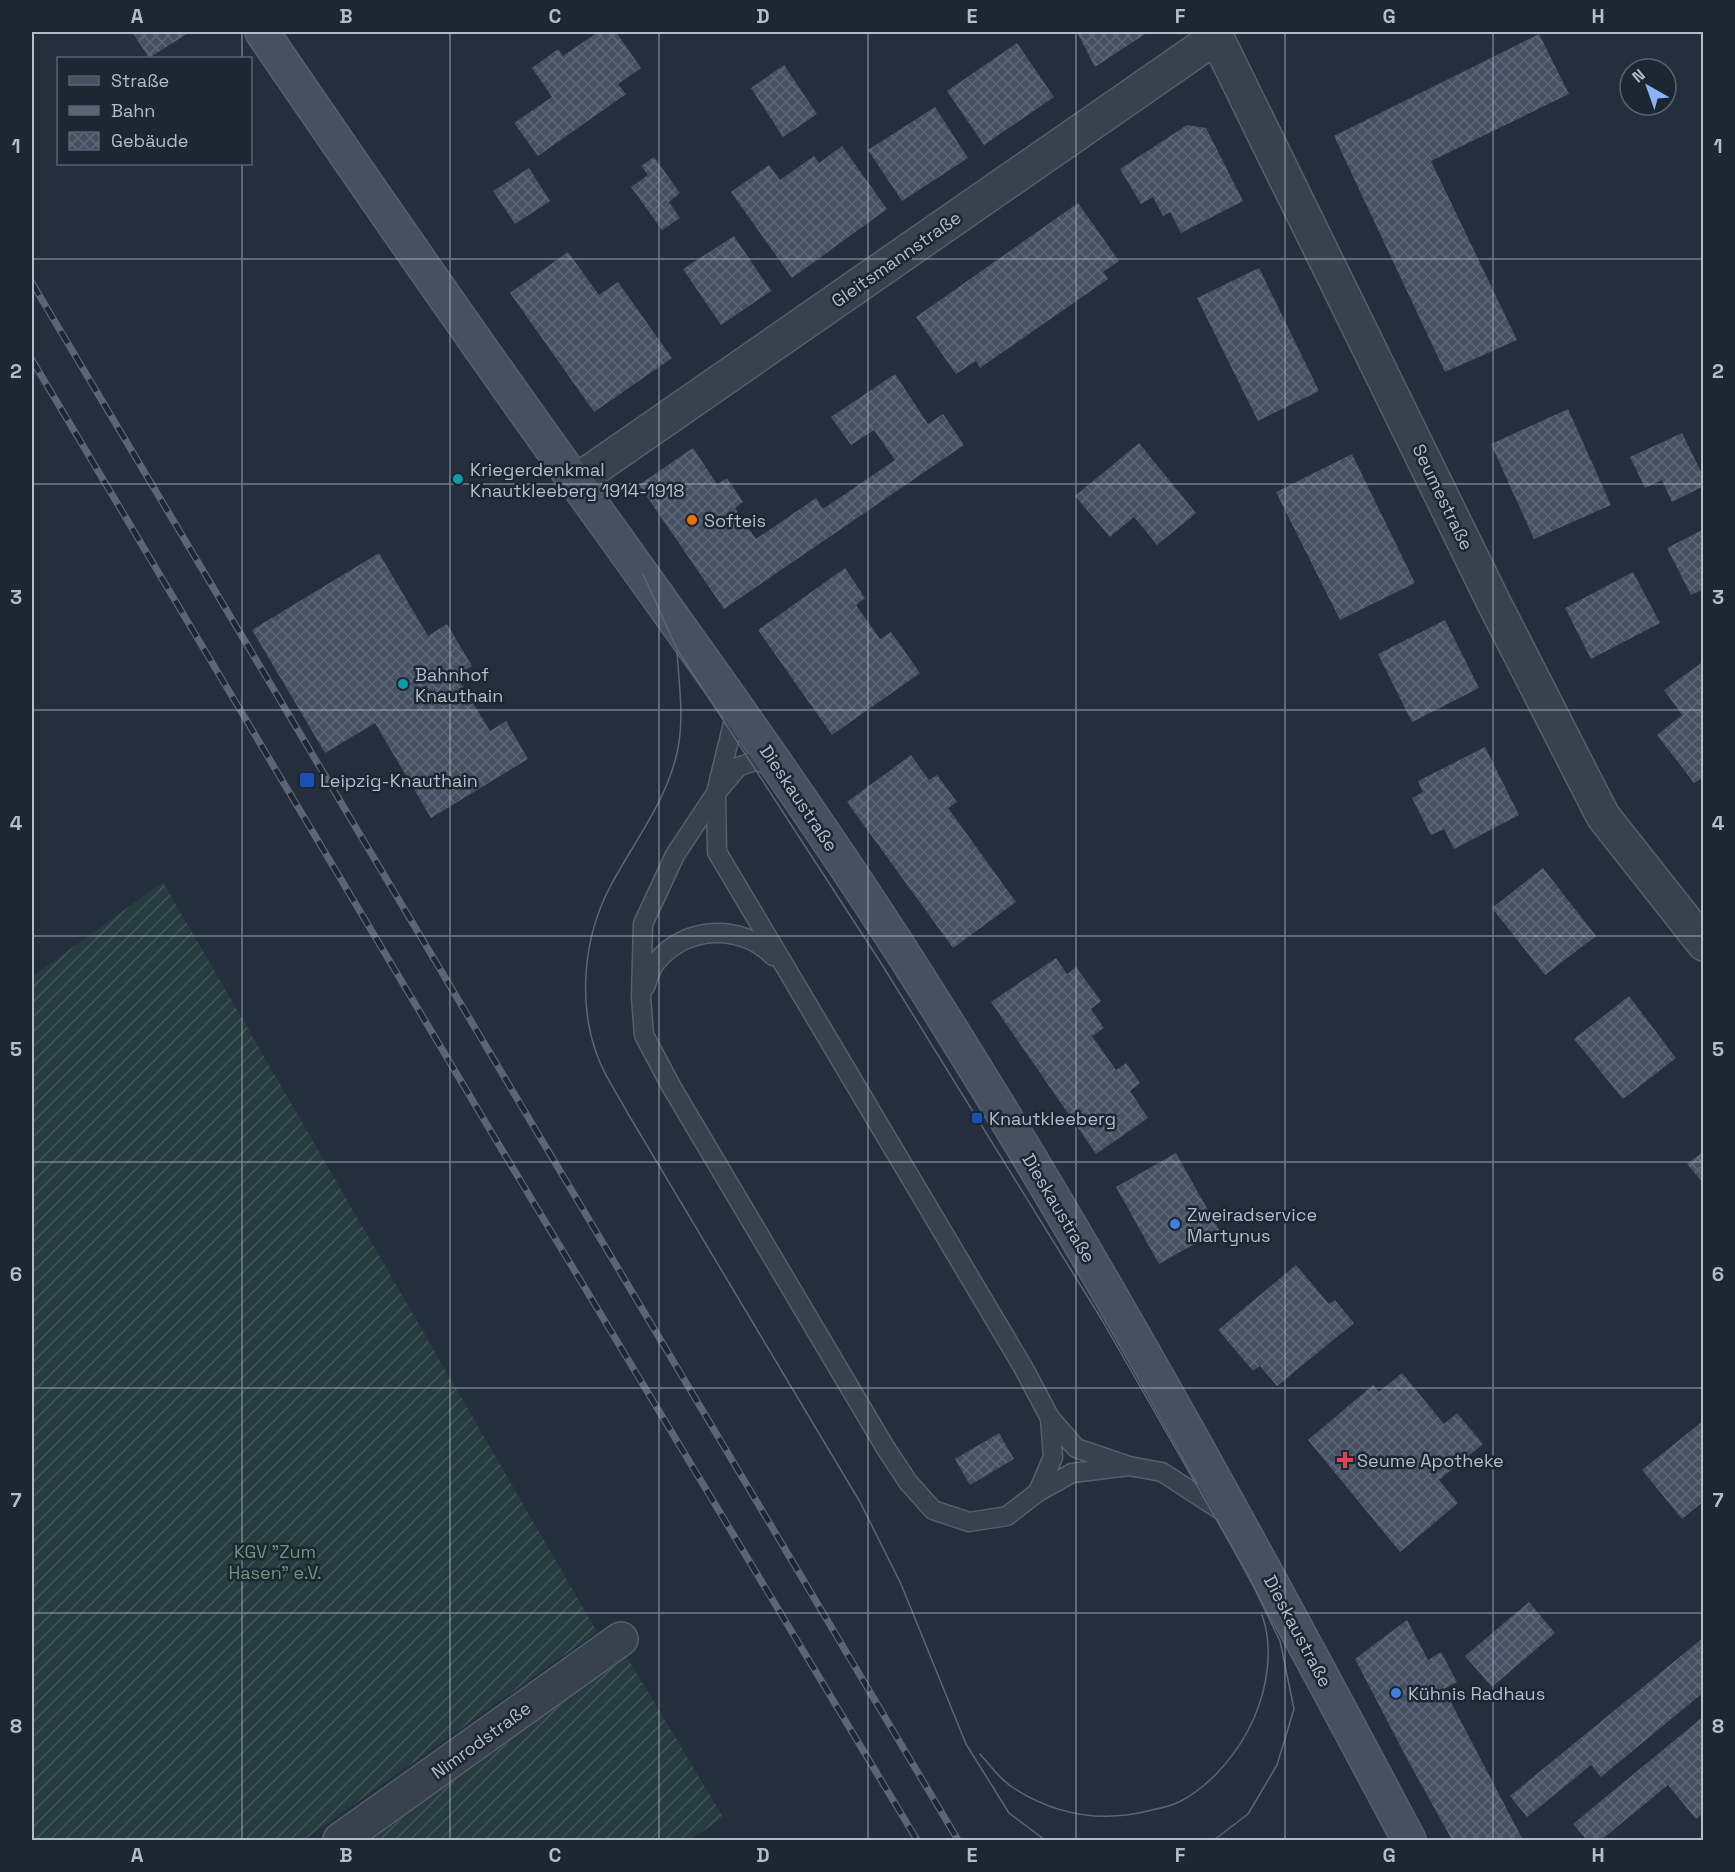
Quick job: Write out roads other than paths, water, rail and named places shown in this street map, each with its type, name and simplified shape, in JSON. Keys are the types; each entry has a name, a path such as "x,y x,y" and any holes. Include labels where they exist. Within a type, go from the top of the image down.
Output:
{"main road":[{"name":"Dieskaustraße","path":"272,35 576,482 737,707 926,989 1120,1309 1241,1523 1409,1840"}],"street":[{"name":"Gleitsmannstraße","path":"576,482 1215,34"},
{"name":"Seumestraße","path":"1215,34 1494,603 1603,816 1704,944"},
{"name":"Nimrodstraße","path":"340,1840 621,1639"}],"lane":[{"path":"737,707 716,793 717,852 1023,1366 1050,1418 1076,1448 1129,1466 1162,1472 1241,1523"},
{"path":"781,772 757,760 738,767 716,793 675,855 643,924 641,997 644,1035 670,1086 908,1482 933,1510 969,1522 1007,1516 1038,1492 1072,1473 1129,1466"},
{"path":"641,997 656,962 687,938 725,931 762,944 787,970"},
{"path":"1038,1492 1053,1457 1050,1418"}],"tram line":[{"path":"643,574 677,649 881,963 1102,1320 1247,1573 1280,1641 1294,1709 1277,1765 1248,1814 1214,1840"},
{"path":"677,652 681,724 673,767 658,803 610,887 601,907 589,950 586,995 592,1039 602,1067 627,1112 860,1502 901,1584 966,1744 1009,1813 1045,1840"},
{"path":"980,1754 1012,1787 1028,1797 1062,1810 1080,1814 1116,1816 1134,1814 1179,1802 1203,1786 1223,1766 1241,1743 1254,1718 1259,1706 1267,1668 1268,1641 1262,1615"}],"railway":[{"path":"32,283 958,1840"},
{"path":"32,360 502,1150 917,1840"}],"place":[{"name":"Kriegerdenkmal Knautkleeberg 1914-1918","path":"458,479"},
{"name":"Softeis","path":"692,520"},
{"name":"Bahnhof Knauthain","path":"403,684"},
{"name":"Leipzig-Knauthain","path":"307,780"},
{"name":"Knautkleeberg","path":"977,1118"},
{"name":"Zweiradservice Martynus","path":"1175,1224"},
{"name":"Seume Apotheke","path":"1345,1460"},
{"name":"Kühnis Radhaus","path":"1396,1693"}],"park label":[{"name":"KGV \"Zum Hasen\" e.V.","path":"275,1561"}]}
